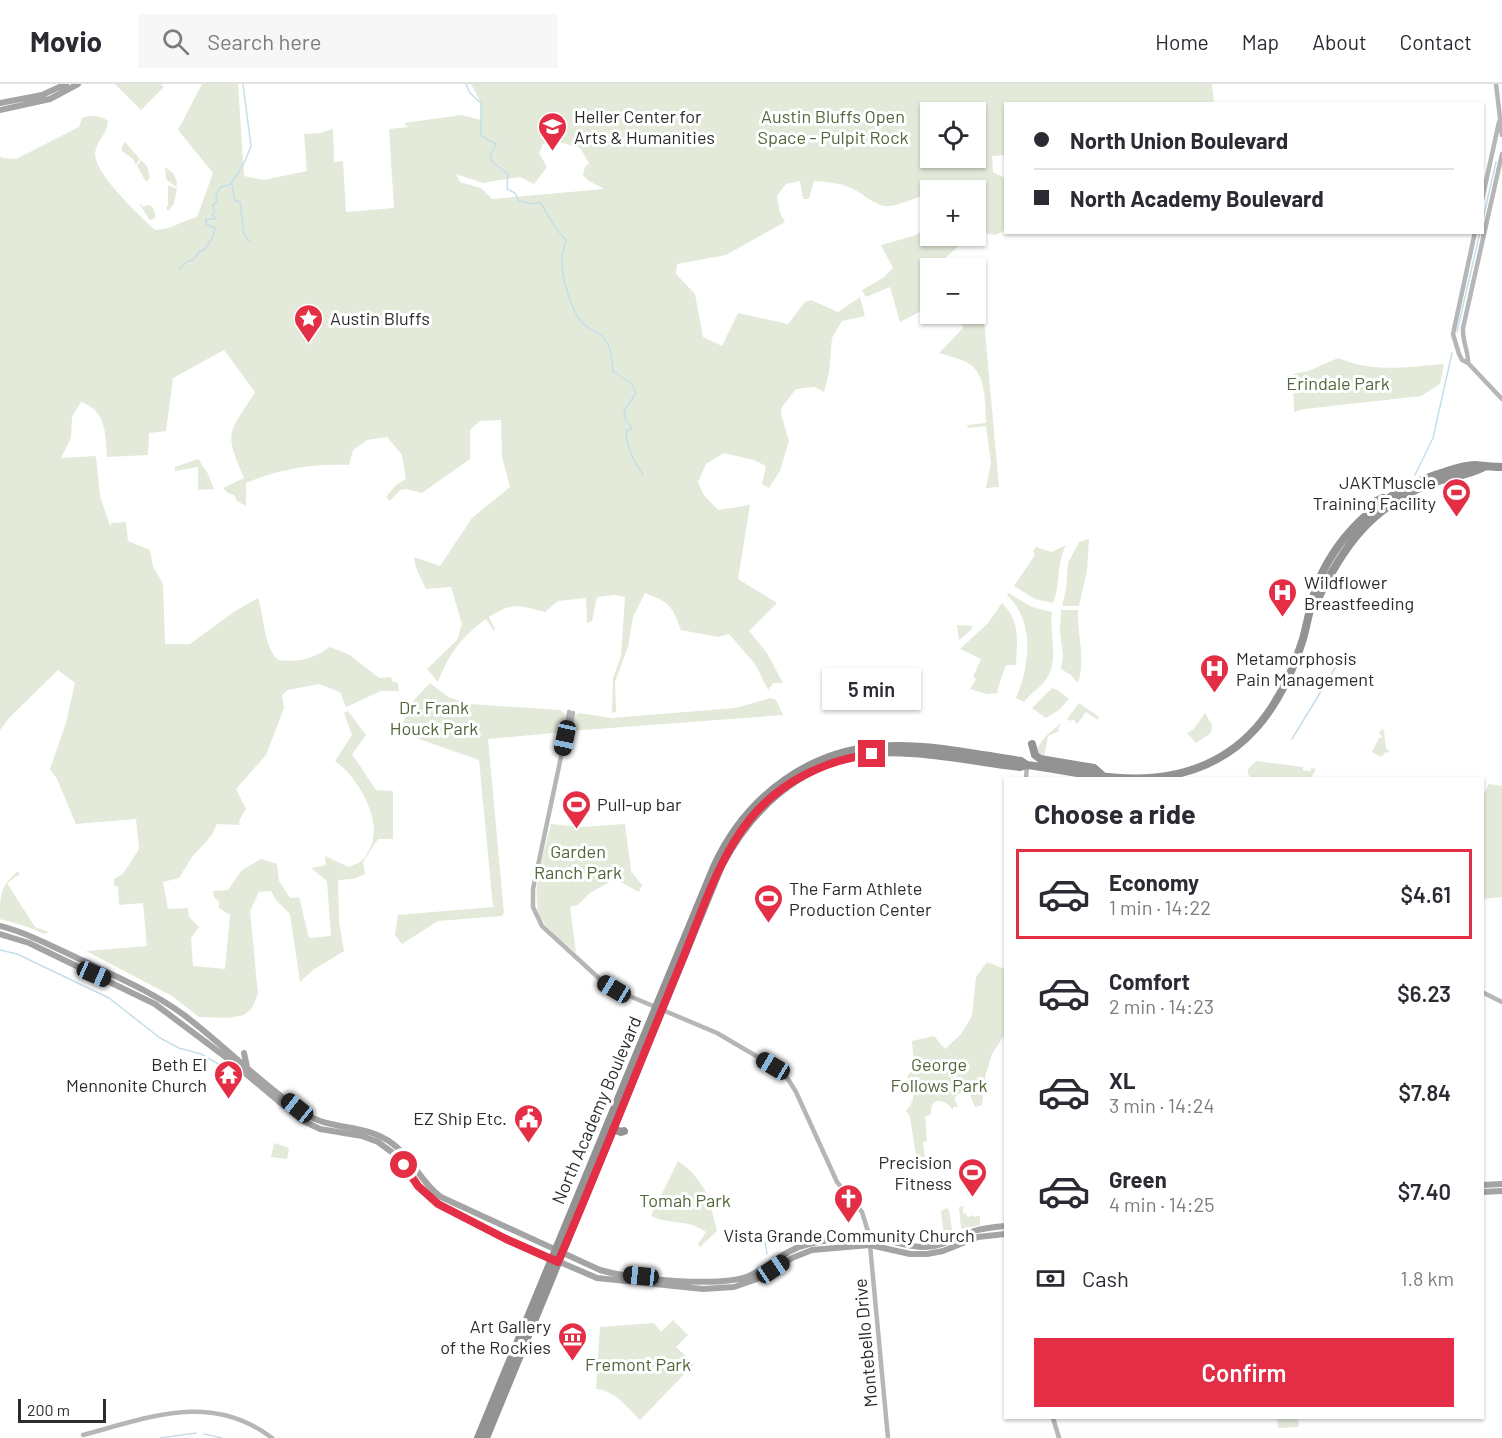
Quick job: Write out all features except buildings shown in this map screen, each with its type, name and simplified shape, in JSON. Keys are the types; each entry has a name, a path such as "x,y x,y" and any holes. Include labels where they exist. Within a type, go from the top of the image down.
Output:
{"highway":[{"name":"North Academy Boulevard","path":"1150,777 1168,776 1200,767 1235,748 1258,726 1279,698 1290,676 1309,617 1335,564 1362,524 1385,500 1404,488 1452,470 1475,465 1502,467"},
{"name":"North Academy Boulevard","path":"1362,524 1419,489 1447,478 1475,472 1484,467"},
{"path":"1359,506 1365,506 1404,488"},
{"path":"1032,744 1035,756 1040,759 1094,768 1102,775"},
{"name":"North Academy Boulevard","path":"486,1438 556,1256 614,1127 720,854 733,831 753,807 787,778 815,762 857,749 894,746 1021,761 1027,765"},
{"path":"846,759 852,753 890,749 894,746"},
{"name":"North Academy Boulevard","path":"478,1438 721,866 742,830 765,804 787,786 821,767 846,759 884,753 910,753 1121,777"}],"main road":[{"path":"0,103 42,95 66,84"},
{"path":"0,110 50,99 78,84"},
{"path":"946,758 951,755 972,757 978,755"},
{"path":"0,926 28,935 158,997 312,1118 329,1124 368,1131 388,1141 403,1153 422,1180 441,1197 556,1256"},
{"path":"0,932 22,937 43,946 48,944"},
{"path":"0,932 94,974 164,1009 301,1119 320,1129 363,1136 378,1143 399,1160 418,1186 431,1199 506,1239 613,1273 715,1283 748,1276 799,1247 818,1242 870,1242 921,1247 946,1243 978,1230 1004,1226"},
{"path":"48,944 52,951 91,969 94,974"},
{"path":"244,1053 248,1067"},
{"path":"227,1058 237,1059"},
{"path":"1484,1185 1502,1184"},
{"path":"1484,1192 1502,1191"},
{"path":"870,1242 917,1254 944,1251 978,1237 1004,1234"},
{"path":"944,1251 945,1248 961,1241 961,1236"}],"street":[{"path":"1496,84 1502,135"},
{"path":"1484,191 1499,122"},
{"path":"1468,363 1469,358 1463,341 1463,328 1502,154"},
{"path":"1474,234 1453,334 1459,354 1502,399"},
{"name":"Montebello Drive","path":"571,712 533,889 534,912 545,930 598,978 614,989 726,1038 773,1066 789,1079 837,1182 862,1212 870,1242 888,1438"},
{"path":"1026,777 1027,765"},
{"path":"1484,993 1502,1002"},
{"path":"83,1435 162,1414 191,1410 243,1421 272,1438"},
{"path":"1053,1419 1059,1438"}],"green space":[{"path":"115,84 161,84 164,87 141,110"},
{"name":"Austin Bluffs Open Space - Pulpit Rock","path":"202,84 238,84 244,176 264,180 307,171 304,134 333,129 334,162 343,161 346,212 394,208 389,129 408,127 404,123 462,115 481,120 481,103 471,84 1212,84 1214,102 1004,102 1004,155 992,156 993,172 1004,178 1004,231 996,235 986,234 986,180 920,180 920,196 891,206 880,205 840,184 814,181 809,199 803,199 800,181 786,184 777,196 780,213 785,222 726,255 677,264 676,274 695,294 703,337 722,346 738,313 788,324 805,302 811,300 838,312 860,297 865,316 842,321 832,338 829,373 824,392 815,387 796,389 782,407 781,414 789,441 780,471 769,488 762,484 766,466 754,460 724,453 706,464 698,482 703,494 718,510 750,505 738,579 777,603 749,631 767,653 783,683 773,683 768,690 755,664 729,634 718,637 681,630 669,606 660,599 645,593 633,617 628,647 615,682 616,712 612,713 613,678 621,656 625,597 615,595 597,597 592,621 587,623 586,598 558,601 545,612 516,606 497,612 489,617 494,631 486,619 470,632 451,655 438,682 427,669 457,640 462,624 451,587 426,589 416,568 414,557 440,566 472,518 510,487 502,457 501,420 480,421 470,430 470,459 422,493 406,489 400,490 390,501 386,497 396,485 406,479 402,455 387,437 367,440 353,450 349,465 296,468 246,483 246,506 223,488 244,478 233,450 232,433 239,416 255,392 224,350 173,378 166,431 149,433 148,455 107,457 105,431 100,417 90,406 81,402 72,417 71,438 61,458 96,456 100,496 110,526 111,523 126,522 128,541 150,550 153,566 163,584 165,644 190,644 235,611 258,598 267,639 278,660 305,659 330,647 350,655 379,678 391,677 392,681 398,683 399,691 381,691 346,707 340,692 319,684 288,690 282,695 284,708 266,755 236,789 246,809 239,825 217,824 211,836 192,857 179,878 163,882 168,909 188,908 189,917 199,927 191,938 193,966 225,969 230,915 219,908 219,902 214,897 213,891 228,890 242,870 261,859 277,864 279,881 290,898 299,897 309,938 331,936 327,881 311,868 326,865 325,856 349,867 357,864 369,850 374,827 367,801 360,789 344,768 335,761 352,735 344,713 348,711 366,735 352,754 376,790 393,791 393,839 378,839 363,862 365,874 353,879 338,880 339,922 344,951 313,970 300,982 290,914 276,900 271,891 259,892 250,911 258,994 252,1008 244,1015 229,1018 199,1017 172,996 86,951 147,946 143,903 119,905 118,887 114,885 114,879 123,874 139,849 136,819 76,824 57,779 50,769 66,723 75,683 58,670 10,717 0,730 0,156 16,159 79,127 82,118 99,117 108,121 106,130 97,145 95,154 97,162 110,183 129,205 155,230 171,227 197,217 213,173 178,130","holes":["556,141 580,148 589,163 583,175 604,189 492,199 481,188 460,182 456,174 483,183 520,177 534,184 547,167 539,153 543,144"]},
{"path":"125,142 140,159 136,165 133,159 122,151"},
{"path":"141,160 147,166 150,178 146,182 137,166"},
{"path":"165,167 174,174 176,187 166,179"},
{"path":"168,185 177,189 174,204 168,211 166,208"},
{"path":"141,204 143,207 152,206 155,218 150,220"},
{"path":"920,232 920,246 958,246 945,258 920,258 920,312 900,322 890,287 866,297 862,290 883,278 893,268 881,245"},
{"path":"962,324 984,324 999,487 986,488 991,463 986,426 968,428 967,425 986,423 984,389 978,373 966,362 939,353 963,328"},
{"name":"Erindale Park","path":"1338,358 1365,366 1378,367 1444,364 1440,384 1421,396 1294,412 1293,374 1308,371"},
{"path":"198,459 207,472 214,489 198,490 198,467 175,471 175,467"},
{"path":"1089,539 1087,570 1079,606 1062,606 1068,563 1079,542"},
{"path":"1066,545 1061,559 1053,603 1035,599 1014,586 1035,555 1033,551 1036,547 1052,552"},
{"path":"1008,593 1032,607 1052,612 1051,671 1045,681 1024,702 1016,698 1027,658 1026,631 1022,618 1007,595"},
{"path":"1002,603 1015,625 1016,665 1006,665 997,691 999,693 987,694 970,689 976,679 973,677 981,659 960,649 988,623"},
{"path":"1061,610 1078,610 1081,665 1078,683 1061,669 1063,656 1060,631"},
{"path":"957,625 973,626 973,627 959,640"},
{"name":"Dr. Frank Houck Park","path":"430,683 448,697 469,704 561,710 566,715 563,732 488,739 504,913 502,916 438,921 402,944 395,935 398,915 493,907 479,760 399,732 413,701"},
{"path":"1052,688 1069,699 1059,710 1046,718 1032,708"},
{"path":"771,698 776,700 783,715 571,731 574,717 579,713 611,718 735,708"},
{"path":"1079,703 1099,717 1098,720 1086,712 1077,724 1073,719 1071,721 1067,719"},
{"path":"1205,713 1212,725 1211,733 1196,743 1187,733 1193,730"},
{"path":"1060,724 1059,731 1048,736 1044,757 1036,752 1049,733"},
{"path":"1382,728 1386,749 1389,750 1381,757 1372,752 1379,738 1383,737 1379,733"},
{"path":"1256,761 1303,767 1303,770 1316,769 1312,777 1250,777 1248,769"},
{"path":"1489,784 1502,786 1502,897 1484,899 1484,793"},
{"name":"Garden Ranch Park","path":"551,824 581,827 625,824 631,871 642,885 639,892 615,879 590,893 578,905 570,907 576,953 542,920 538,910 537,886"},
{"path":"18,871 20,874 7,883 35,927 49,932 44,934 0,919 0,903 4,886"},
{"name":"George Follows Park","path":"987,962 1004,969 1004,1036 992,1054 985,1077 982,1105 975,1107 968,1090 954,1098 958,1107 953,1107 953,1110 942,1101 935,1102 931,1115 925,1116 927,1141 923,1142 926,1167 918,1168 910,1117 906,1110 913,1098 912,1085 907,1077 914,1067 912,1041 934,1036 945,1049 961,1034 972,1016 976,977"},
{"path":"274,1143 289,1148 287,1159 271,1157"},
{"name":"Tomah Park","path":"678,1161 696,1177 709,1199 723,1194 710,1203 717,1231 700,1247 698,1244 706,1232 693,1225 651,1216"},
{"path":"965,1206 963,1213 968,1217 980,1216 980,1225 961,1228 959,1207"},
{"path":"947,1208 953,1236 946,1240 941,1211"},
{"name":"Fremont Park","path":"673,1320 688,1335 676,1347 694,1364 640,1420 615,1396 596,1389 600,1327 654,1323 661,1332"},
{"path":"1277,1419 1298,1419 1299,1427 1278,1428"}],"waterway":[{"path":"179,269 204,250 213,237 215,228 206,224 206,219 215,219 212,214 215,212 213,205 217,201 216,194 221,187 231,184 251,146 243,84"},
{"path":"466,84 470,93 481,103 481,136 496,144 490,156 491,161 508,174 507,189 515,193 519,201 533,204 540,202 566,240 562,266 565,284 576,313 588,327 605,339 613,371 632,384 636,393 624,411 626,421 631,426 631,429 626,431 631,454 643,474"},
{"path":"1484,214 1496,162"},
{"path":"232,185 235,201 240,202 244,234 250,242"},
{"path":"1457,332 1480,234"},
{"path":"1415,475 1433,438 1452,353"},
{"path":"1292,739 1340,660"},
{"path":"0,950 17,954 109,998 160,1038 179,1048 201,1054 229,1070"},
{"path":"765,1241 767,1254"},
{"path":"160,1438 196,1433"},
{"path":"204,1434 222,1438"}],"place":[{"name":"Heller Center for Arts & Humanities","path":"553,152"},
{"name":"Austin Bluffs","path":"309,344"},
{"name":"JAKTMuscle Training Facility","path":"1457,518"},
{"name":"Wildflower Breastfeeding","path":"1283,618"},
{"name":"Metamorphosis Pain Management","path":"1215,694"},
{"name":"Pull-up bar","path":"576,830"},
{"name":"The Farm Athlete Production Center","path":"768,924"},
{"name":"Beth El Mennonite Church","path":"228,1100"},
{"name":"EZ Ship Etc.","path":"528,1144"},
{"name":"Precision Fitness","path":"973,1198"},
{"name":"Vista Grande Community Church","path":"849,1224"},
{"name":"Art Gallery of the Rockies","path":"572,1362"}],"route":[{"path":"404,1165 418,1186 438,1204 506,1239 558,1262 692,935 731,847 751,818 773,796 792,783 821,767 872,754"}]}
